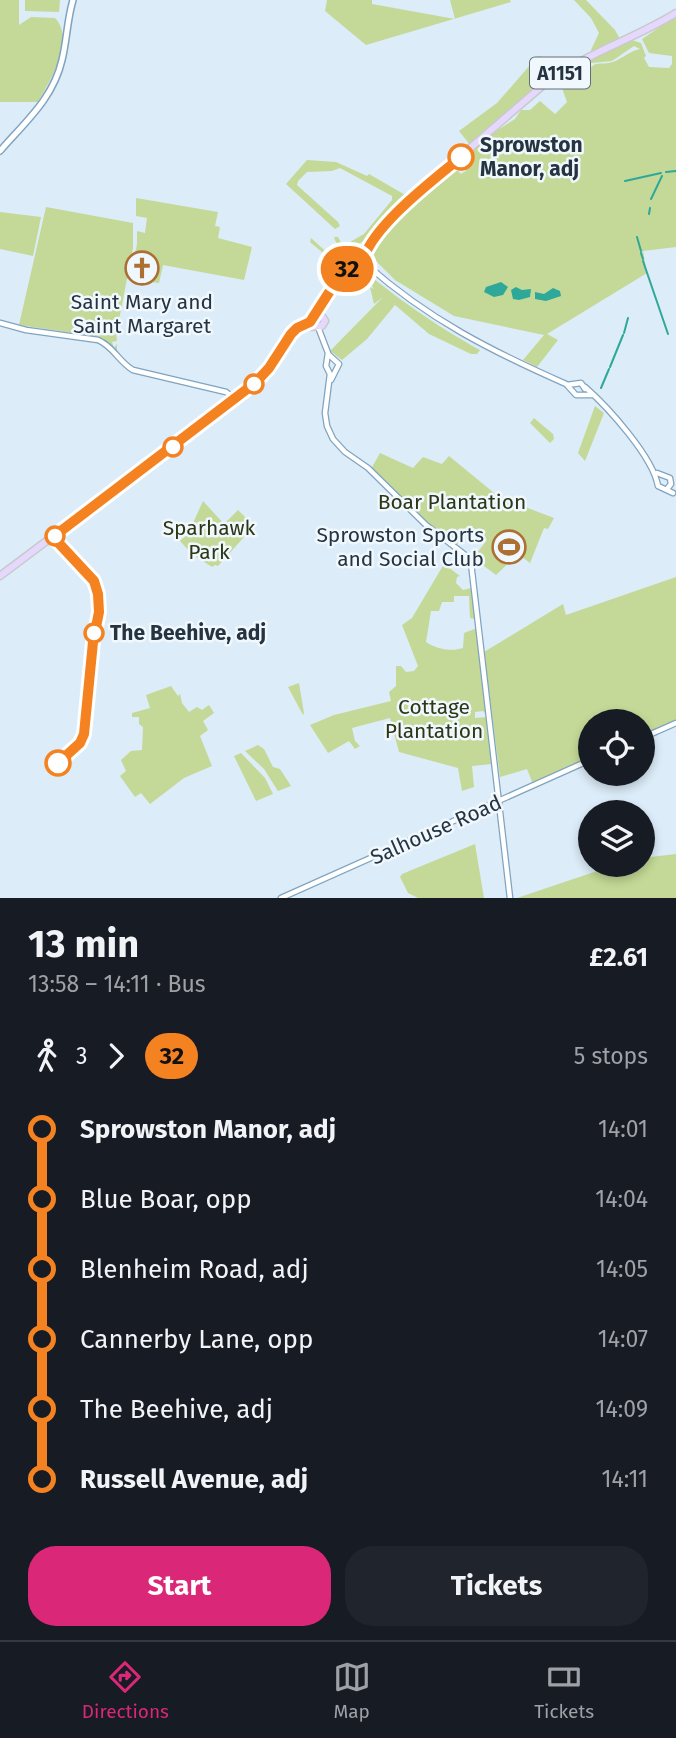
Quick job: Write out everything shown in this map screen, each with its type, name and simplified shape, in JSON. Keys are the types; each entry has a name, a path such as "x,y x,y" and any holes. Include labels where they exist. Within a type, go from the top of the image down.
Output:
{"main road":[{"path":"0,151 36,112 52,88 63,58 73,0"},
{"name":"A1151","path":"362,254 419,192 553,77 676,13"},
{"path":"316,323 323,302 334,284 347,269 358,263 362,254 353,253 358,263"},
{"path":"0,576 264,375 294,332 316,323 321,315 323,302"}],"street":[{"path":"358,263 447,326 491,351 566,384 581,383 603,402 660,478"},
{"path":"0,323 26,330 93,338 105,343 133,370 226,393 235,399"},
{"path":"316,323 328,353 329,371 324,408 326,423 333,439 341,450 368,468 426,526 464,554 471,563 510,898"},
{"path":"327,390 339,364 328,353"},
{"path":"327,363 333,359"},
{"path":"329,371 337,371"},
{"path":"566,384 576,395 592,394"},
{"path":"572,391 575,384"},
{"path":"582,395 585,387"},
{"path":"660,478 669,477 669,487 675,495"},
{"path":"660,478 659,487 669,487"},
{"path":"655,732 676,723"},
{"name":"Salhouse Road","path":"281,898 578,765"}],"green space":[{"path":"0,0 19,0 19,25 31,17 55,18 61,27 63,37 59,60 38,102 0,102"},
{"path":"25,0 60,0 59,12 25,11"},
{"path":"327,0 372,0 372,4 454,19 366,45 325,11"},
{"path":"450,0 511,2 455,19"},
{"path":"574,0 586,0 615,30 621,41 592,54 591,50 599,33 591,18"},
{"path":"676,16 676,247 643,251 647,273 547,334 558,340 537,367 523,360 544,335 454,316 395,280 369,254 375,243 416,198 451,169 456,169 461,174 466,171 467,155 491,134 515,119 521,110 530,110 540,101 555,114 567,102 558,77 577,65 632,40 641,43 649,67 669,68 672,56 649,53 642,39","holes":["634,46 640,49 613,62 596,64 581,78 573,81 571,73 591,63 612,61"]},
{"path":"538,56 543,57 555,74 471,146 459,131 497,103"},
{"path":"307,160 336,162 367,176 369,174 407,196 377,230 358,245 350,242 364,234 392,200 392,196 340,168 307,172 297,185 338,222 340,226 335,229 286,184"},
{"path":"136,198 218,212 215,226 220,227 218,238 252,247 244,280 163,265 159,283 130,280 137,231 145,233 147,218 136,216"},
{"path":"46,207 133,223 133,248 118,325 105,335 119,327 120,330 116,332 117,341 112,342 114,348 117,344 117,353 114,356 87,335 19,325"},
{"path":"0,212 41,217 33,256 0,249"},
{"path":"334,237 338,237 348,256 343,270 310,242 311,238 342,266 345,258"},
{"path":"359,267 417,311 480,350 477,354 471,354 429,334 395,305 367,339 342,360 330,351 383,297 374,304 370,287 374,289"},
{"path":"595,406 604,413 585,461 578,453"},
{"path":"534,418 553,434 554,439 550,443 530,423"},
{"name":"Boar Plantation","path":"380,453 413,468 423,457 442,464 449,456 499,497 554,518 548,529 544,528 530,563 518,554 496,575 473,558 487,540 473,528 456,546 435,531 371,469"},
{"name":"Sparhawk Park","path":"203,501 224,524 238,510 254,526 218,566 212,567 192,554 180,541 188,534"},
{"name":"Cottage Plantation","path":"444,564 460,576 457,577 456,583 463,590 471,588 475,616 474,619 470,618 469,596 454,596 454,602 442,602 439,611 431,611 426,642 444,649 463,648 464,633 477,628 486,714 483,711 475,712 475,718 487,717 492,764 472,766 474,787 462,791 458,768 399,752 390,718 352,728 355,741 360,746 355,749 349,741 328,753 310,725 334,715 391,701 389,692 396,686 396,666 401,666 406,672 414,671 418,666 402,625 412,618"},
{"path":"676,577 676,721 655,730 655,709 578,709 578,764 533,784 527,769 500,777 484,652 563,604 566,615"},
{"path":"299,683 304,713 303,715 288,687"},
{"path":"171,686 178,696 180,694 182,703 189,712 197,707 202,710 209,705 214,713 203,721 208,730 200,736 212,766 184,778 150,804 141,793 135,797 120,776 126,771 121,760 131,751 142,750 143,727 139,724 139,717 132,717 132,713 150,708 146,695"},
{"path":"258,745 264,749 273,767 280,769 291,786 278,791 264,769 245,751"},
{"path":"241,753 265,778 273,794 256,801 234,756"},
{"path":"475,844 484,898 418,898 408,893 400,877 402,874"},
{"path":"676,854 676,898 517,898 579,877 655,877 655,856"}],"shaded area":[{"path":"501,282 508,287 503,295 494,297 484,292 486,287"},
{"path":"516,287 522,290 531,289 530,297 513,299 511,290"},
{"path":"553,288 560,291 561,296 546,301 535,299 535,292 544,294"}],"waterway":[{"path":"666,172 676,171"},
{"path":"625,181 661,173"},
{"path":"651,199 662,176"},
{"path":"649,214 650,208"},
{"path":"637,237 641,251"},
{"path":"641,253 643,259"},
{"path":"643,261 668,334"},
{"path":"624,333 628,318"},
{"path":"610,367 623,335"},
{"path":"601,388 609,369"}],"bus line":[{"name":"32","path":"58,763 80,743 84,734 99,606 94,581 53,537 255,383 269,368 291,334 310,322 337,280 350,266 363,261 366,249 383,229 419,192 461,157"}],"place":[{"name":"Sprowston Manor, adj","path":"461,157"},
{"name":"Saint Mary and Saint Margaret","path":"142,268"},
{"name":"Sprowston Sports and Social Club","path":"509,547"},
{"name":"The Beehive, adj","path":"94,633"}]}
